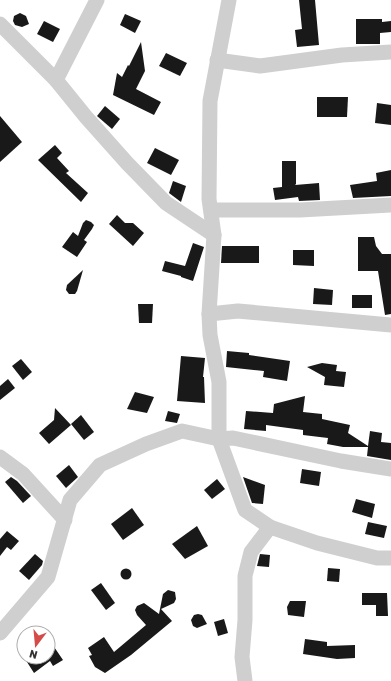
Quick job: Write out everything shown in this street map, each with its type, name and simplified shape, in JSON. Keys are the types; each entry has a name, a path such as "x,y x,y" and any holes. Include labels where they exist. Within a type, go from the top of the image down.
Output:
{"street":[{"path":"56,80 97,0"},
{"path":"229,0 210,101 210,198 214,235 210,335 218,382 219,439 245,510 270,527 317,543 376,558 391,558"},
{"path":"0,24 56,80 86,118 111,146 166,203 214,235"},
{"path":"217,60 260,66 342,55 391,52"},
{"path":"211,210 300,210 391,205"},
{"path":"210,314 238,311 391,326"},
{"path":"0,633 48,577 70,500 100,465 146,444 182,431 219,439 233,438 341,461 391,469"},
{"path":"0,457 23,474 65,520"},
{"path":"245,681 242,657 245,620 245,576 251,552 270,527"}],"building":[{"path":"299,0 315,0 319,45 297,47 295,30 302,29"},
{"path":"20,13 26,16 29,24 22,27 15,25 13,21 14,16"},
{"path":"125,14 141,21 135,33 120,25"},
{"path":"356,19 382,19 382,22 391,21 391,32 380,33 380,44 356,44"},
{"path":"44,21 60,29 53,42 37,34"},
{"path":"141,42 145,71 136,89 161,102 154,115 113,95 117,73 122,77"},
{"path":"166,53 187,63 180,76 159,66"},
{"path":"317,97 348,97 347,117 317,117"},
{"path":"377,103 391,105 391,125 375,123"},
{"path":"105,106 120,119 112,129 97,116"},
{"path":"0,116 22,142 0,162"},
{"path":"55,145 62,153 57,158 69,171 66,173 88,193 81,202 38,160"},
{"path":"155,148 179,160 171,175 147,163"},
{"path":"282,161 296,161 295,185 319,183 320,200 299,201 298,197 275,200 273,188 282,187"},
{"path":"391,170 391,196 353,198 350,185 377,181 376,173"},
{"path":"173,181 186,186 181,202 169,193"},
{"path":"117,215 125,223 133,223 144,233 133,246 109,224"},
{"path":"86,220 94,225 84,240 87,242 77,257 62,247 73,232 78,236 83,223"},
{"path":"358,237 374,237 376,246 382,254 391,254 391,314 385,315 378,271 358,271"},
{"path":"193,243 204,247 193,281 162,271 165,261 185,266"},
{"path":"222,246 259,246 259,263 221,263"},
{"path":"293,250 314,250 314,266 293,265"},
{"path":"83,270 77,291 75,294 69,294 66,290 67,285"},
{"path":"314,288 333,290 332,305 313,304"},
{"path":"352,295 372,295 372,308 352,308"},
{"path":"138,304 153,304 152,323 139,323"},
{"path":"227,351 249,353 249,355 290,361 287,381 263,377 264,371 226,367"},
{"path":"181,356 205,358 203,377 205,403 177,401"},
{"path":"21,359 32,372 23,380 12,366"},
{"path":"322,363 337,365 336,371 346,372 344,387 324,385 325,377 307,367"},
{"path":"8,379 15,388 0,400 0,386"},
{"path":"135,392 154,397 147,413 127,409"},
{"path":"305,396 303,412 322,414 322,419 350,425 348,433 368,446 370,431 382,433 381,442 391,443 391,460 367,456 368,447 343,447 327,444 328,438 303,435 303,430 266,425 266,431 244,429 246,411 273,413 274,404"},
{"path":"55,408 71,425 49,444 39,433 54,420"},
{"path":"168,411 180,414 177,423 165,421"},
{"path":"81,415 94,432 84,440 71,424"},
{"path":"69,465 78,477 66,488 56,476"},
{"path":"302,469 321,472 319,486 300,483"},
{"path":"11,477 17,481 31,496 23,503 5,482"},
{"path":"243,477 265,485 263,504 252,503"},
{"path":"217,479 225,489 212,499 204,490"},
{"path":"356,499 375,504 372,518 352,512"},
{"path":"132,508 144,525 123,540 111,524"},
{"path":"368,522 387,526 384,538 365,534"},
{"path":"197,526 208,546 185,559 172,544"},
{"path":"7,531 19,541 11,550 7,547 0,556 0,539"},
{"path":"35,554 43,561 42,565 29,580 19,571"},
{"path":"260,554 270,555 269,567 257,566"},
{"path":"126,568 130,570 132,574 130,578 126,580 122,578 120,574 122,570"},
{"path":"328,568 340,569 339,582 327,581"},
{"path":"101,583 115,603 106,610 91,590"},
{"path":"168,590 175,592 176,599 174,603 161,609 172,621 131,655 105,673 95,667 89,656 92,655 88,648 104,637 114,652 146,625 137,615 135,610 137,606 144,603 159,614 163,594"},
{"path":"362,593 387,593 388,616 376,616 376,605 362,605"},
{"path":"290,601 306,601 304,617 288,615 287,607"},
{"path":"194,615 202,615 207,624 197,628 193,626 191,620"},
{"path":"224,619 228,633 218,636 214,622"},
{"path":"305,639 327,642 327,646 355,645 355,658 337,659 303,654"},
{"path":"56,650 63,660 56,664"},
{"path":"29,665 45,665 34,673"}]}
